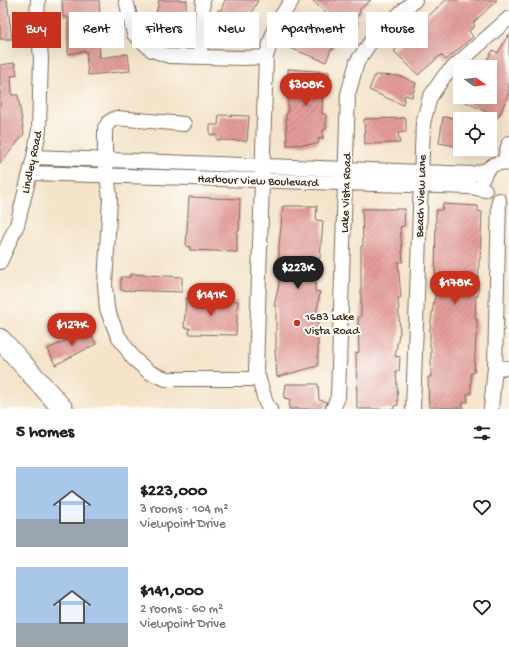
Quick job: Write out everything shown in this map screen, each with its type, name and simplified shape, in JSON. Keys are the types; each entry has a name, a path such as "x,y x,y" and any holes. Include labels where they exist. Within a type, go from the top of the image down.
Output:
{"street":[{"name":"Lindley Road","path":"0,262 17,225 34,157 39,130 40,58 37,15 38,0"},
{"path":"126,0 134,34 152,50 169,56 241,58 266,57"},
{"path":"200,57 203,0"},
{"path":"270,409 266,403 256,370 266,57 276,24 292,0"},
{"name":"Lake Vista Road","path":"333,409 338,397 348,94 357,62 374,37 415,0"},
{"name":"Beach View Lane","path":"412,409 423,123 430,97 445,75 509,18"},
{"path":"184,124 116,118 109,122 105,128 106,176 110,198 105,285 107,309 118,334 133,358 149,372 166,379 259,379"},
{"path":"506,163 509,143"},
{"name":"Harbour View Boulevard","path":"34,157 346,169 421,178 485,190"},
{"name":"Harbour View Boulevard","path":"30,173 345,183 474,174 486,170 497,163 506,163"},
{"path":"486,170 483,182 485,190 489,195 504,199 502,368 491,409"},
{"path":"0,339 63,409"}],"building":[{"path":"0,0 7,0 12,39 0,39"},
{"path":"62,0 99,0 100,12 69,12 69,48 99,48 100,58 128,54 130,71 88,75 86,51 68,54 68,17 63,17"},
{"path":"159,0 187,0 185,12 156,12"},
{"path":"225,0 258,0 252,12 218,12 218,10 221,10"},
{"path":"312,0 371,0 359,10 361,12 358,15 358,12 324,12"},
{"path":"446,0 497,0 473,23 475,26 469,31 473,37 446,60 441,55 418,75 394,51 397,48 428,48 428,16"},
{"path":"509,34 509,93 498,118 497,112 486,112 470,104 497,104 497,60 487,60 493,50 498,53"},
{"path":"290,48 334,48 333,50 331,49 326,62"},
{"path":"15,63 17,75 11,76 12,95 18,95 24,134 0,164 0,65"},
{"path":"288,69 329,72 327,88 323,88 322,114 326,114 326,129 323,130 323,139 319,138 318,144 287,145 286,113 288,113"},
{"path":"375,75 400,76 416,83 412,97 405,95 403,105 369,90"},
{"path":"219,115 249,116 247,141 217,140 217,135 210,135 210,125 218,125"},
{"path":"443,117 453,118 453,146 439,143"},
{"path":"406,118 406,132 398,133 400,143 365,144 364,119"},
{"path":"189,197 240,199 237,252 190,250 190,247 186,246"},
{"path":"443,204 478,206 478,211 482,212 478,296 476,296 475,319 477,319 477,335 474,373 471,373 471,394 467,394 468,402 463,402 463,408 429,407 428,377 431,377 430,329 435,299 436,210 442,210"},
{"path":"283,206 317,206 316,220 323,221 320,258 317,260 315,291 320,292 316,315 318,315 318,366 277,377 275,350 276,306 274,306 279,284 279,246"},
{"path":"362,209 405,209 404,226 400,227 403,262 398,262 401,298 398,298 400,334 395,356 400,357 399,371 396,370 398,405 394,406 394,409 357,409 356,353 359,352 358,317 361,317 361,246 363,246"},
{"path":"130,274 182,277 182,292 121,290 121,277 130,277"},
{"path":"186,298 238,301 236,335 189,334 190,328 184,328"},
{"path":"88,330 96,344 55,365 48,349"},
{"path":"286,384 318,384 319,400 327,402 325,409 289,409 290,399 284,398"}],"place":[{"name":"1683 Lake Vista Road","path":"297,323"}]}
